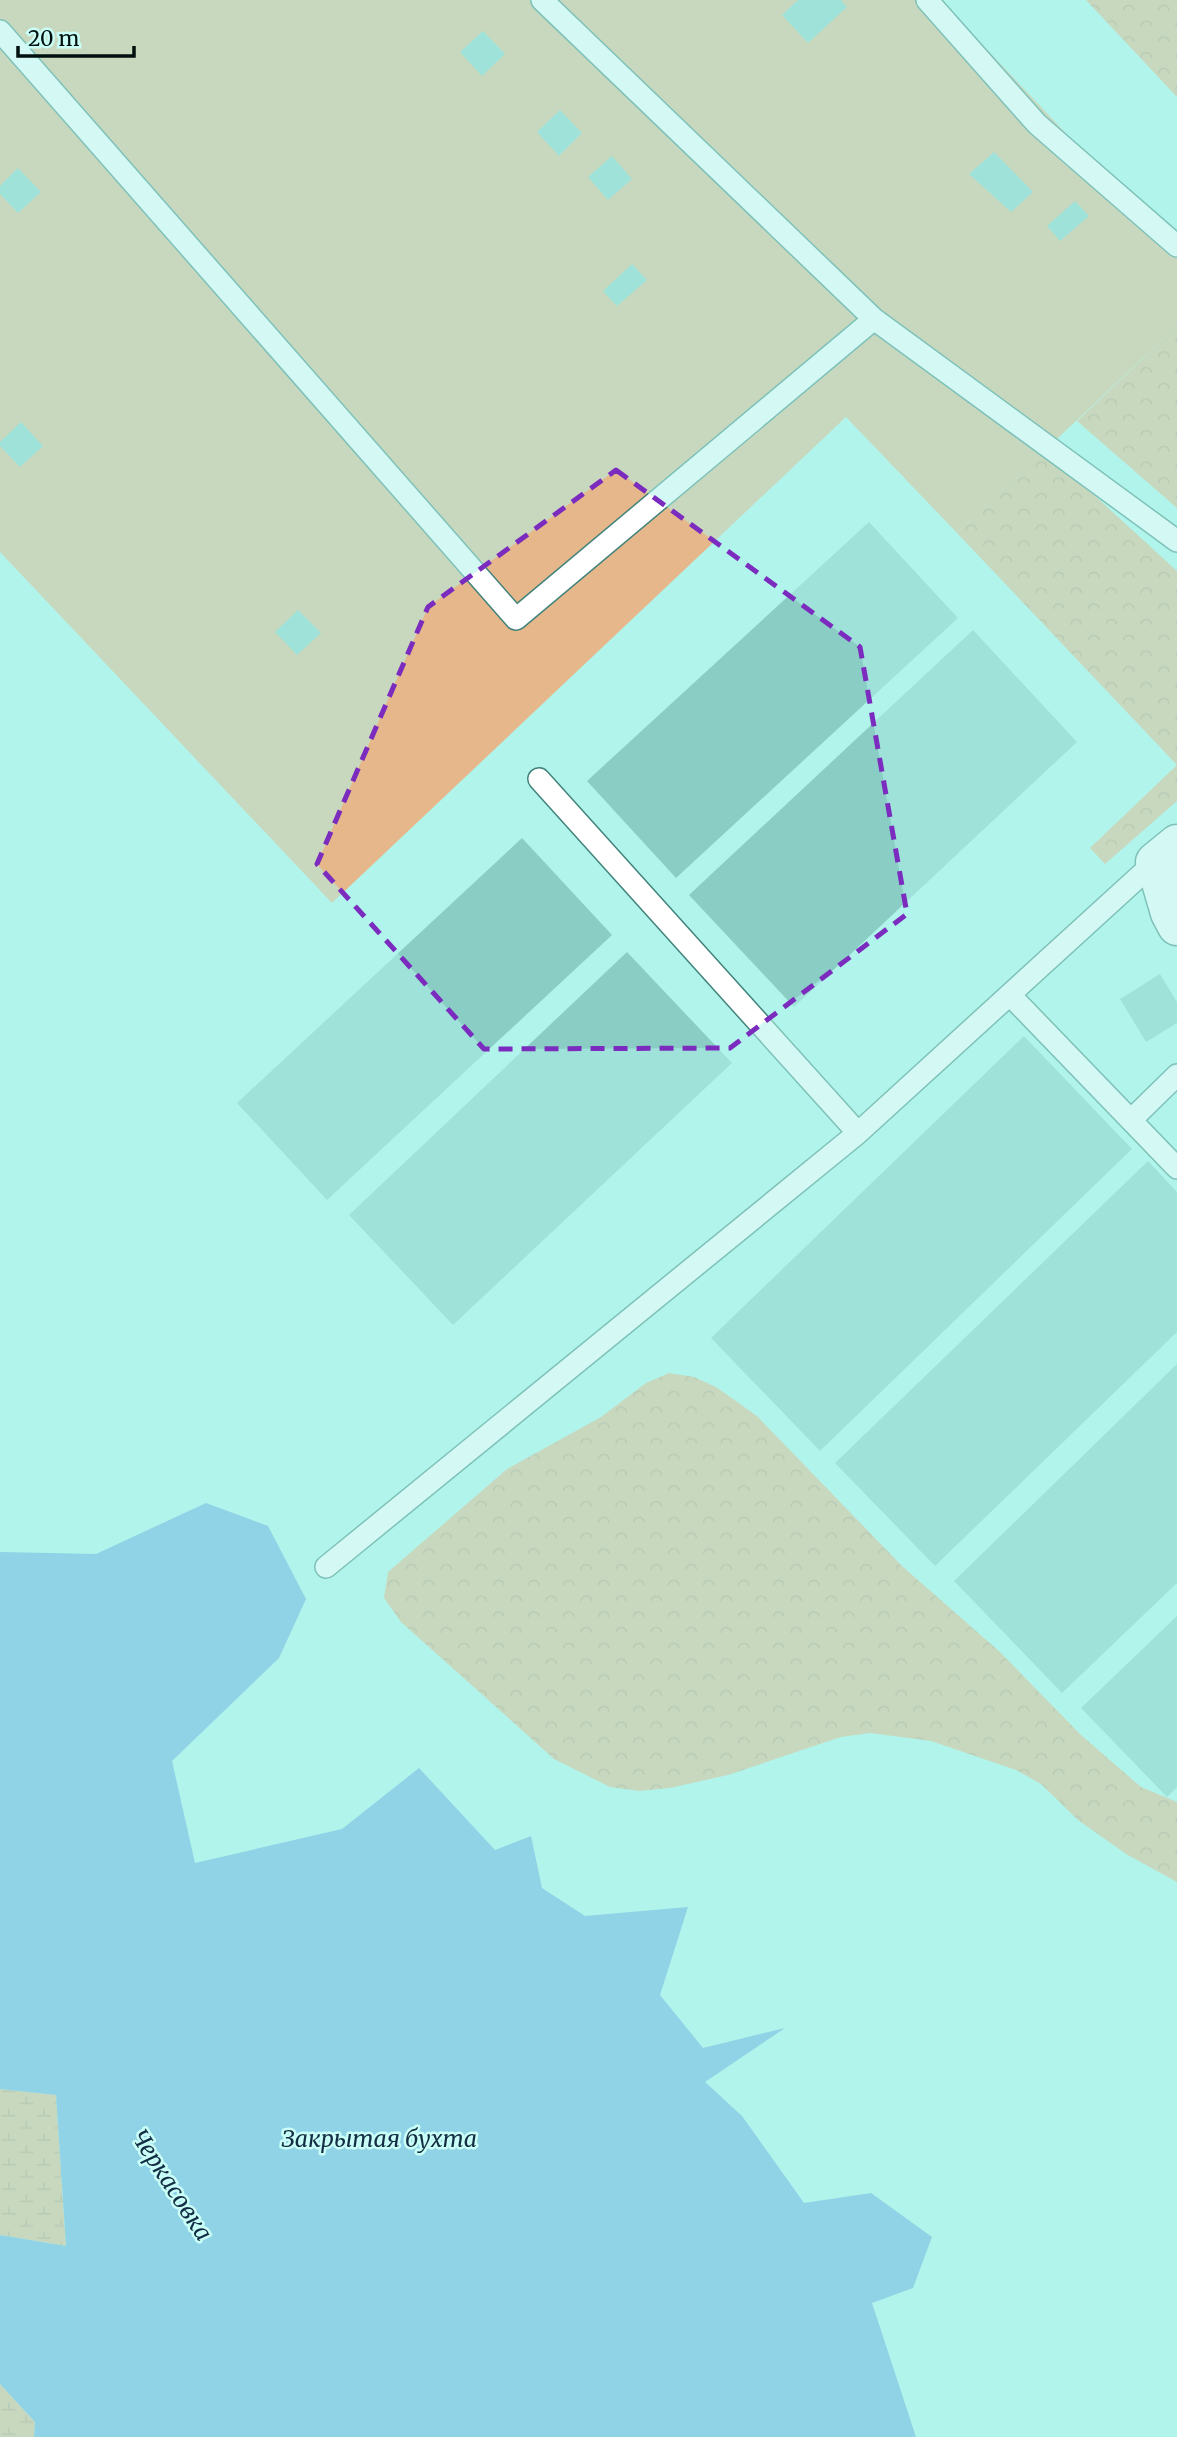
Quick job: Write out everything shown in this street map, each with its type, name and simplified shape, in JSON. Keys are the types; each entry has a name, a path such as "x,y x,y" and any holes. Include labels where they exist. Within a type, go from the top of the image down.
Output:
{"street":[{"path":"1166,853 1170,913 1177,926"}],"lane":[{"path":"542,0 874,319 1177,541"},
{"path":"927,0 1037,124 1177,246"},
{"path":"0,31 516,619 874,319"},
{"path":"539,779 858,1133"},
{"path":"326,1567 858,1133 1166,853"},
{"path":"1010,995 1177,1168"},
{"path":"1131,1120 1177,1075"}],"highlighted area":[{"path":"616,470 860,647 907,914 730,1048 484,1049 317,864 428,607"}],"green space":[{"path":"0,0 940,0 1177,251 1177,326 957,533 846,417 332,903 0,552"},
{"path":"1086,0 1177,0 1177,97"},
{"path":"1177,326 1177,508 1077,421"},
{"path":"1045,450 1177,571 1177,765 957,533"},
{"path":"1177,765 1177,801 1105,864 1090,848"},
{"path":"669,1373 694,1377 716,1387 757,1416 902,1566 1000,1652 1081,1735 1141,1787 1177,1802 1177,1882 1126,1854 1078,1820 1041,1784 1016,1770 931,1741 870,1733 841,1737 728,1775 670,1788 639,1791 610,1787 554,1759 401,1622 384,1598 388,1572 507,1469 601,1417 646,1383"},
{"path":"0,2089 56,2095 66,2246 0,2235"},
{"path":"0,2384 35,2422 34,2437 0,2437"}],"water":[{"name":"Закрытая бухта","path":"206,1503 268,1526 306,1599 279,1658 172,1761 195,1863 342,1829 419,1768 495,1850 531,1836 542,1888 585,1916 688,1907 660,1995 703,2048 785,2028 705,2082 742,2116 804,2203 871,2193 932,2237 913,2288 872,2303 916,2437 34,2437 35,2422 0,2384 0,2235 66,2246 56,2095 0,2089 0,1552 96,1554"}],"building":[{"path":"798,0 841,0 847,7 808,43 782,15"},
{"path":"483,31 505,54 482,76 460,52"},
{"path":"560,110 582,133 559,156 537,132"},
{"path":"994,152 1033,192 1011,212 969,174"},
{"path":"612,156 632,179 608,200 588,177"},
{"path":"18,168 41,192 18,213 0,194 0,186"},
{"path":"1075,201 1089,216 1060,241 1047,226"},
{"path":"632,264 647,280 617,306 603,291"},
{"path":"21,422 43,446 20,467 0,446 0,442"},
{"path":"869,522 958,618 676,878 587,781"},
{"path":"298,610 321,633 297,655 275,632"},
{"path":"973,630 1077,742 794,1007 689,895"},
{"path":"522,838 612,935 327,1200 237,1103"},
{"path":"627,952 732,1063 453,1325 349,1215"},
{"path":"1160,974 1177,1002 1177,1023 1146,1042 1120,999"},
{"path":"1024,1036 1132,1149 820,1451 711,1338"},
{"path":"1148,1161 1177,1192 1177,1332 935,1566 835,1463"},
{"path":"1177,1364 1177,1583 1062,1693 954,1581"},
{"path":"1177,1616 1177,1787 1167,1797 1081,1708"}],"water label":[{"name":"Черкасовка","path":"172,2185"}]}
